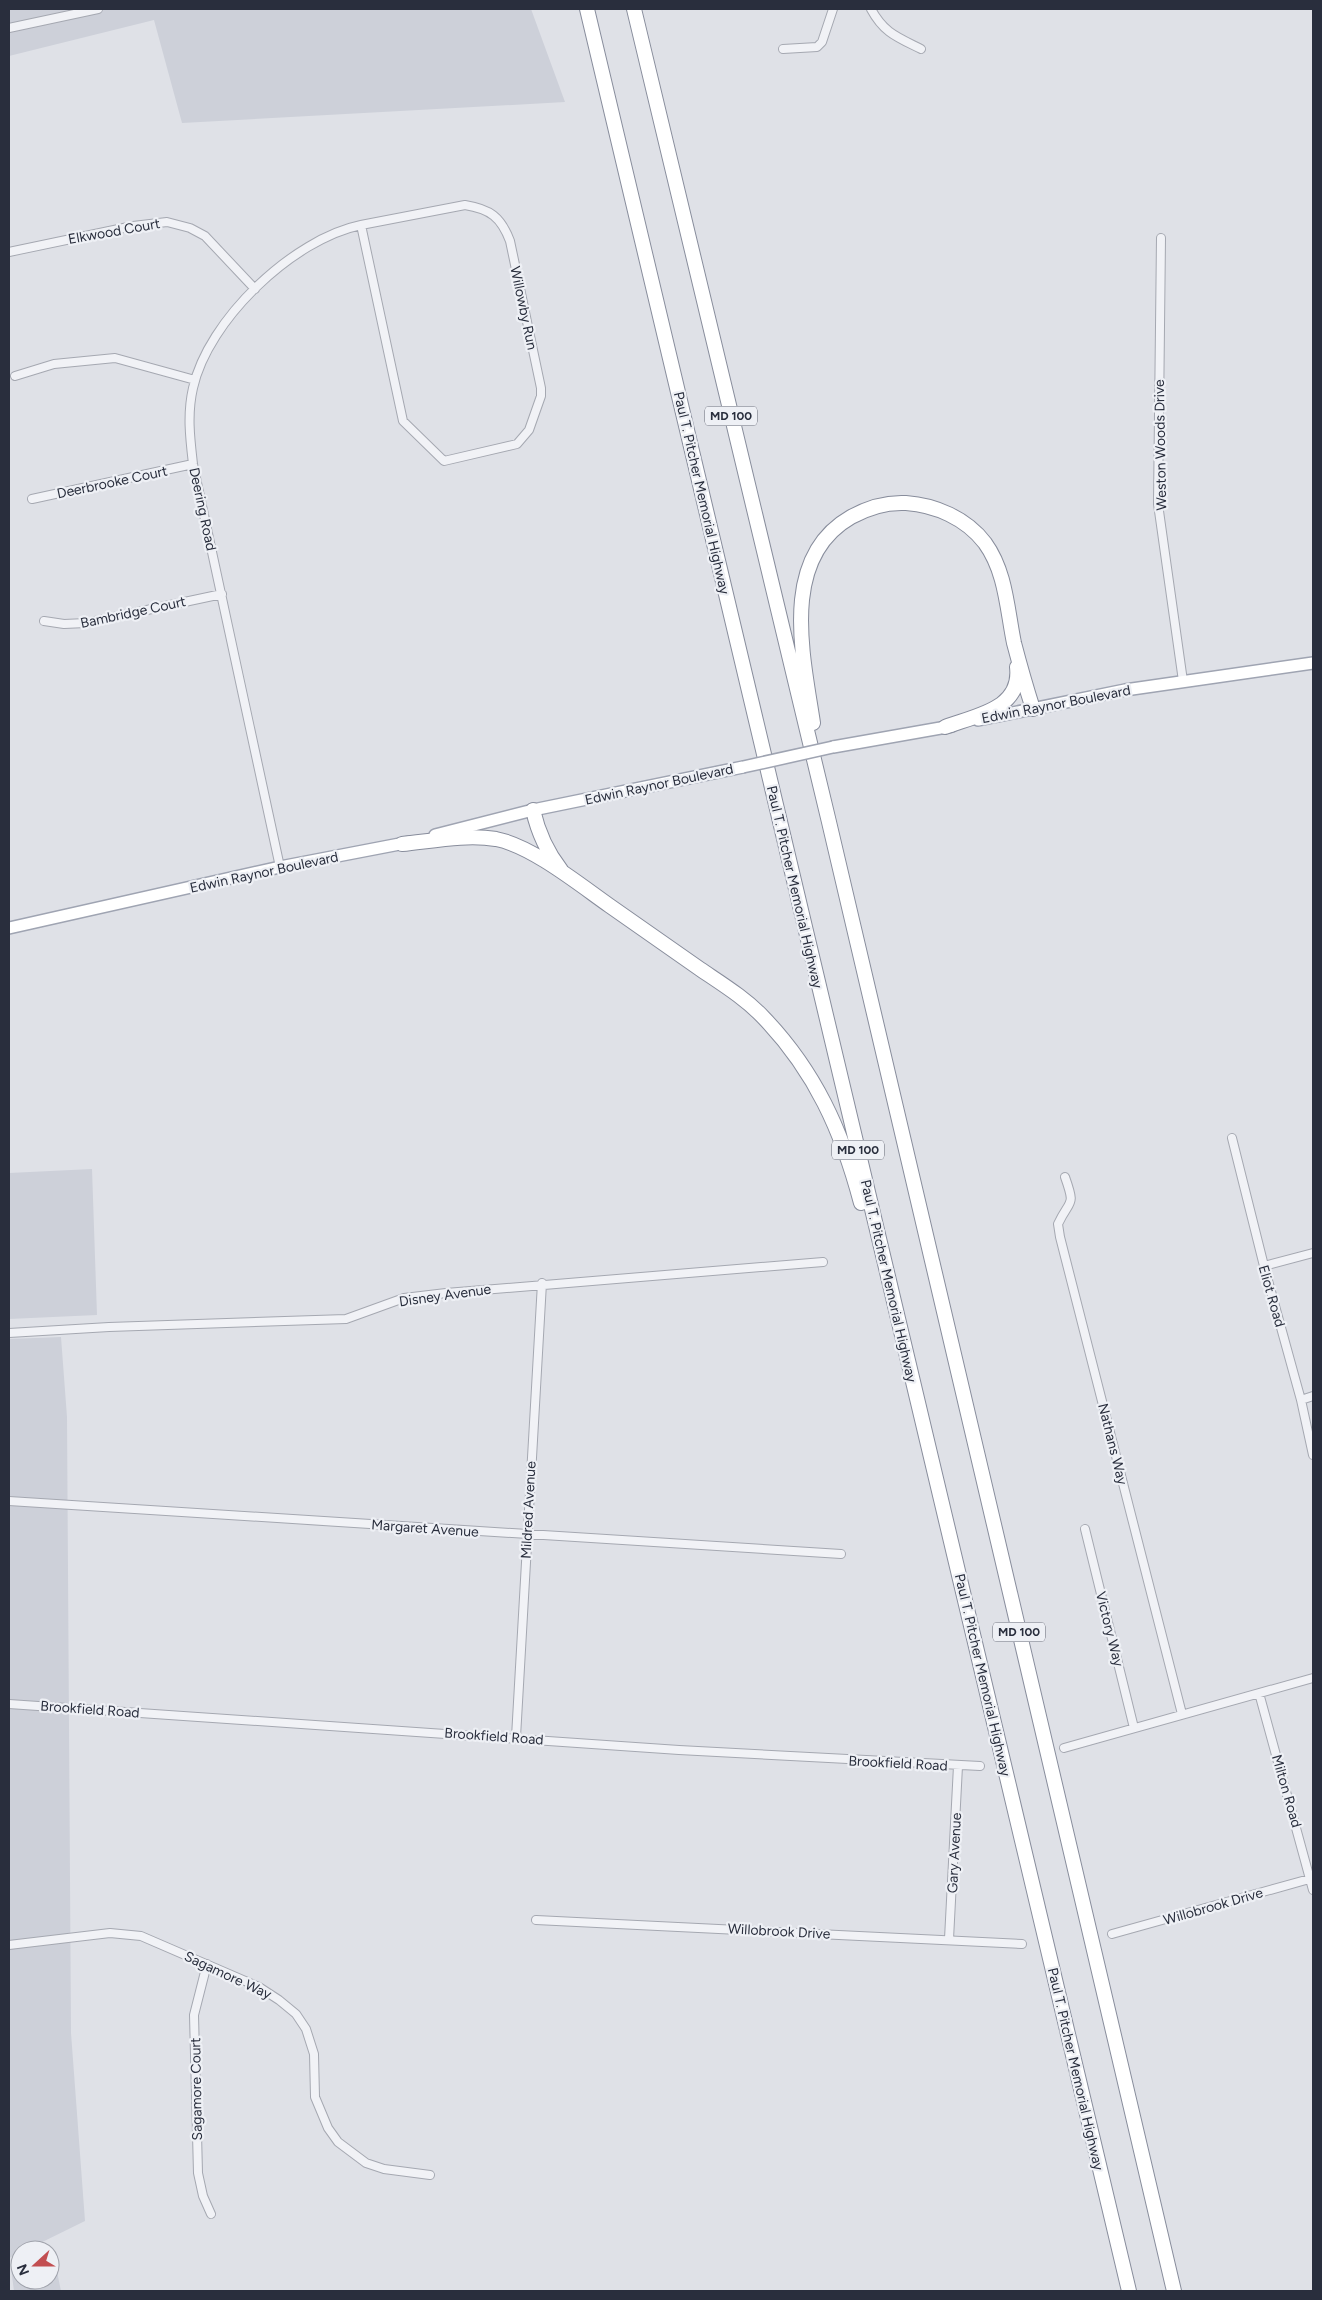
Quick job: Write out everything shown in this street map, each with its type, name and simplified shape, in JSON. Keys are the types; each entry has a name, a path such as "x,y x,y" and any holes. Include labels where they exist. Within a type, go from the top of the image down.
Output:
{"highway":[{"name":"Paul T. Pitcher Memorial Highway","path":"586,9 1129,2291"},
{"name":"MD 100","path":"634,9 829,822 1174,2291"},
{"path":"829,822 804,660 800,622 802,598 814,556 826,538 842,522 874,507 902,503 921,504 937,509 969,527 983,541 993,555 1001,574 1018,677 1015,691 1009,700 999,706 945,727"},
{"path":"1014,644 1032,709"},
{"path":"534,810 537,826 546,847 566,876"},
{"path":"402,844 472,837 496,839 514,844 566,876 732,990 786,1043 819,1092 834,1119 852,1170 948,1530"}],"main road":[{"name":"Edwin Raynor Boulevard","path":"9,928 280,867 402,844 534,810 832,747 945,727 1125,690 1313,663"}],"street":[{"path":"9,28 98,9"},
{"path":"783,49 817,48 822,42 833,9"},
{"path":"871,9 879,23 893,35 922,49"},
{"name":"Willowby Run","path":"465,205 483,208 500,221 510,241 542,388 529,430 517,444 444,461 404,421 361,224 465,205"},
{"name":"Elkwood Court","path":"9,252 133,226 166,222 190,228 205,236 255,289"},
{"name":"Deering Road","path":"280,867 193,464 189,424 195,380 210,343 229,315 255,289 290,259 334,233 361,224"},
{"name":"Weston Woods Drive","path":"1161,238 1158,504 1184,681"},
{"path":"15,376 54,364 115,358 195,380"},
{"name":"Deerbrooke Court","path":"32,499 193,464"},
{"name":"Bambridge Court","path":"44,621 64,624 86,623 222,594"},
{"name":"Eliot Road","path":"1232,1138 1264,1266 1301,1400 1313,1455"},
{"name":"Nathans Way","path":"1064,1177 1072,1198 1071,1205 1058,1224 1060,1237 1182,1714"},
{"path":"1264,1266 1313,1253"},
{"name":"Disney Avenue","path":"9,1333 109,1327 346,1318 404,1298 542,1283 823,1262"},
{"name":"Mildred Avenue","path":"516,1738 526,1534 542,1283"},
{"path":"1301,1400 1313,1396"},
{"name":"Margaret Avenue","path":"9,1501 841,1554"},
{"name":"Victory Way","path":"1085,1530 1134,1728"},
{"path":"1064,1748 1313,1678"},
{"name":"Milton Road","path":"1259,1693 1312,1878 1313,1890"},
{"name":"Brookfield Road","path":"9,1704 516,1738 980,1766"},
{"name":"Gary Avenue","path":"949,1939 958,1766"},
{"name":"Willobrook Drive","path":"1112,1934 1312,1878"},
{"name":"Willobrook Drive","path":"536,1920 1022,1944"},
{"name":"Sagamore Way","path":"9,1945 117,1934 141,1936 259,1987 296,2014 306,2029 314,2054 315,2097 328,2128 338,2142 366,2163 384,2169 430,2175"},
{"name":"Sagamore Court","path":"207,1964 194,2015 198,2173 203,2196 211,2214"}],"shaded area":[{"path":"9,9 531,9 565,102 182,123 154,20 9,56"},
{"path":"92,1169 97,1315 9,1319 9,1173"},
{"path":"61,1337 67,1417 71,2033 85,2221 46,2240 10,2240 9,2258 9,1339"},
{"path":"60,2286 61,2291 14,2291 60,2290"}]}
